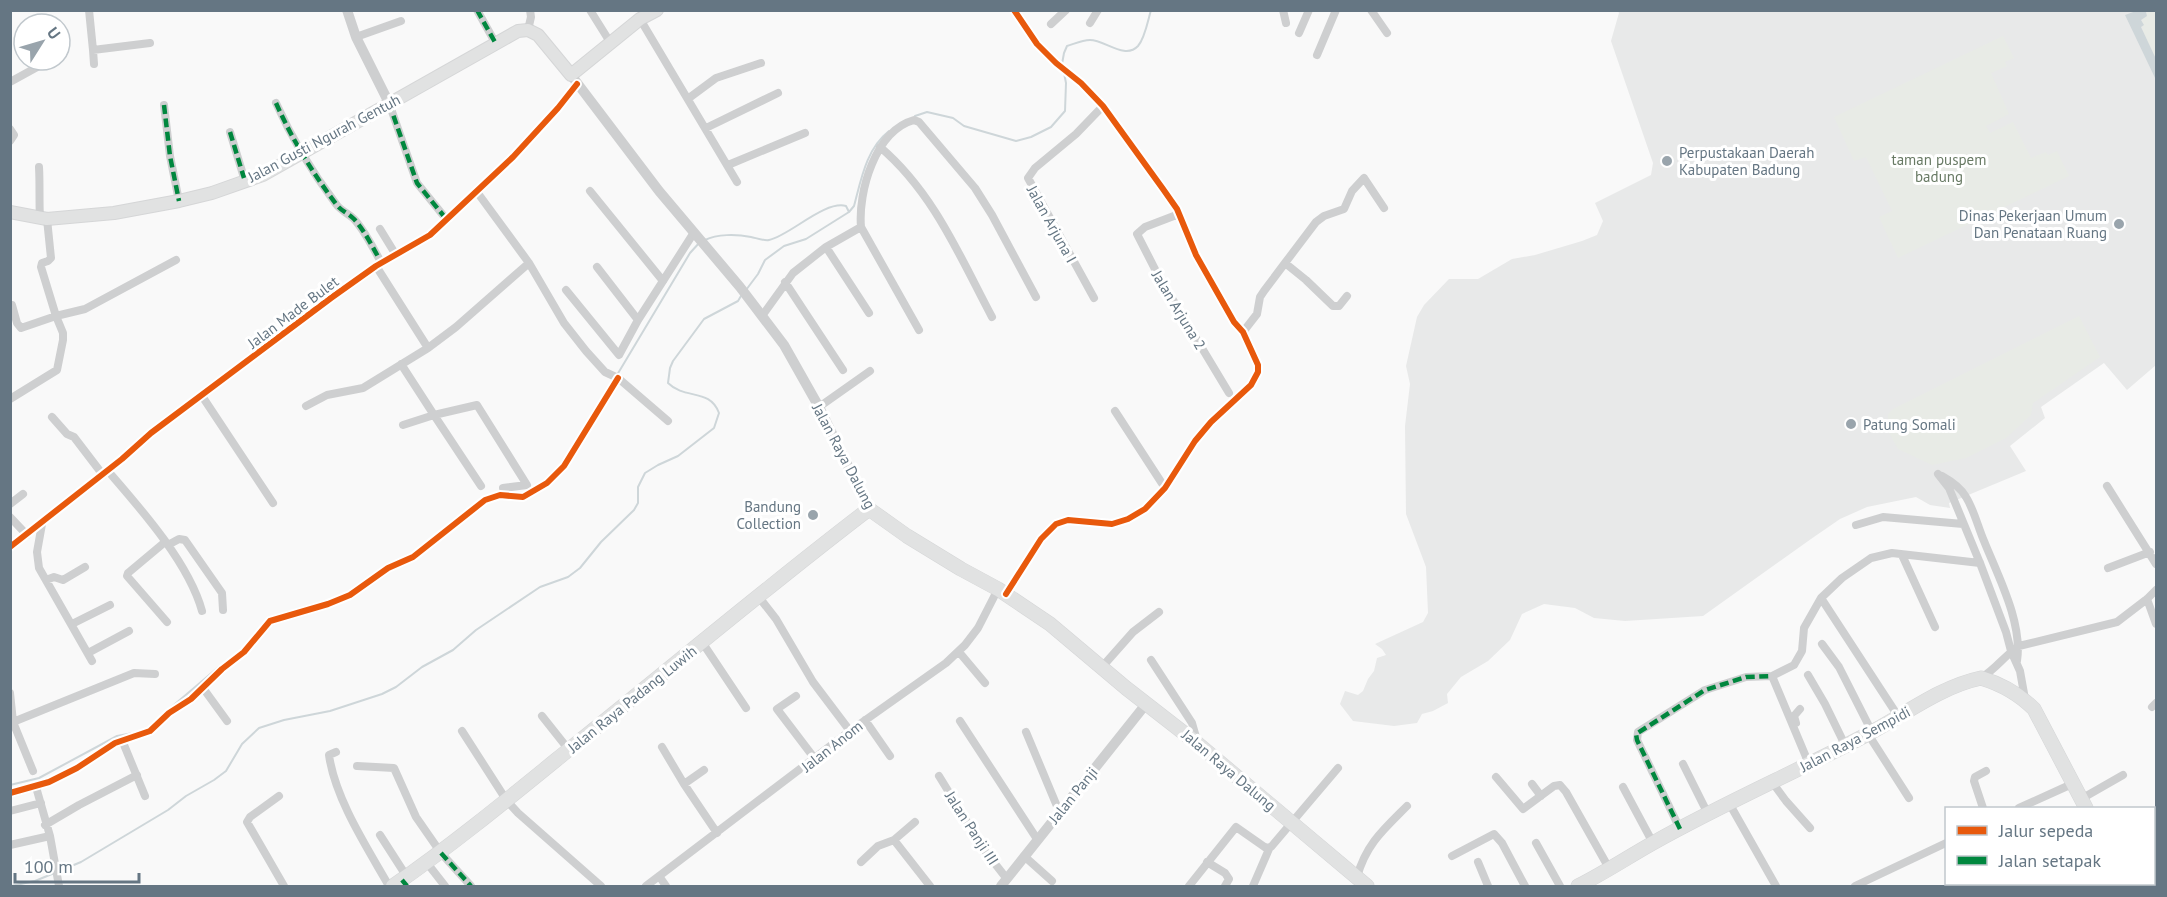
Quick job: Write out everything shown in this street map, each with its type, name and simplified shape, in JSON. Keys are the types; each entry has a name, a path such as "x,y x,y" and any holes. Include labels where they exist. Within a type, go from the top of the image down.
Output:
{"main road":[{"path":"528,30 543,40 574,79 610,42 640,19 657,10"},
{"name":"Jalan Gusti Ngurah Gentuh","path":"10,212 43,218 105,215 179,201 263,175 514,33 528,30"},
{"name":"Jalan Raya Dalung","path":"869,509 907,536 1002,591 1050,624 1357,877"},
{"name":"Jalan Raya Padang Luwih","path":"400,883 507,801 839,530 869,509"},
{"path":"1981,678 2025,699 2034,709 2083,804"},
{"name":"Jalan Raya Sempidi","path":"1586,885 1653,843 1708,814 1845,746 1958,685 1981,678"},
{"path":"1357,877 1368,886"}],"street":[{"path":"89,10 94,64"},
{"path":"347,10 356,36 389,103 417,183 447,220"},
{"path":"477,10 496,44"},
{"path":"528,30 530,10"},
{"path":"590,10 610,42"},
{"path":"1014,10 1037,44 1081,83 1124,132 1179,214 1196,255 1234,322 1243,332 1258,365 1255,378 1195,441 1165,488 1115,411"},
{"path":"1051,24 1066,10"},
{"path":"1090,23 1098,10"},
{"path":"1283,10 1286,23"},
{"path":"1299,33 1309,10"},
{"path":"1317,55 1336,10"},
{"path":"1371,10 1387,33"},
{"path":"640,19 737,182"},
{"path":"356,36 401,21"},
{"path":"93,50 150,43"},
{"path":"689,98 716,78 761,63"},
{"path":"10,82 28,72"},
{"name":"Jalan Made Bulet","path":"10,547 42,524 151,433 379,264 422,241 477,192 527,142 574,79"},
{"name":"Jalan Raya Dalung","path":"574,79 693,234 740,287 795,362 869,509"},
{"path":"706,128 778,93"},
{"path":"276,103 300,153 337,206 354,220 428,348"},
{"path":"164,105 170,156 179,201"},
{"name":"Jalan Arjuna I","path":"1094,298 1028,178 1035,168 1076,134 1103,106"},
{"path":"919,330 861,227 861,198 880,147 890,135 914,120 919,122 975,188 1036,297"},
{"path":"10,129 14,135 10,141"},
{"path":"230,132 245,181"},
{"path":"728,165 805,133"},
{"path":"880,147 922,192 940,217 992,317"},
{"path":"10,399 57,370 63,340 61,326 41,267 42,263 51,258 38,190 39,167"},
{"path":"1243,332 1257,314 1260,297 1316,222 1324,216 1344,209 1352,191 1364,178 1384,208"},
{"path":"590,191 663,281"},
{"path":"477,192 529,263 564,323 579,342 605,372 618,378 668,421"},
{"name":"Jalan Arjuna 2","path":"1179,214 1144,227 1137,234 1142,247 1229,393"},
{"path":"762,316 785,282 799,268 861,227"},
{"path":"380,229 396,255"},
{"path":"566,290 619,355 638,320 693,234"},
{"path":"826,248 869,313"},
{"path":"12,305 17,323 21,328 85,309 176,261"},
{"path":"306,406 327,394 363,388 428,348 456,327 529,263"},
{"path":"1285,263 1335,307 1339,306 1347,296"},
{"path":"597,267 638,320"},
{"path":"785,282 843,370"},
{"path":"401,364 481,486"},
{"path":"819,407 870,371"},
{"path":"10,794 36,787 77,768 122,740 150,731 248,648 270,621 350,595 388,568 413,557 485,500 500,495 514,498 524,496 547,483 564,466 618,378"},
{"path":"202,396 273,503"},
{"path":"403,425 477,405 527,485 503,488"},
{"path":"52,417 65,432 74,437 167,544 196,595 202,611"},
{"path":"2017,661 2019,646 2015,625 1966,496 1953,482 1938,474 1949,488 1980,563 2011,651 2017,661 2025,699"},
{"path":"2106,486 2157,564"},
{"name":"Jalan Anom","path":"646,886 850,731 959,652 1041,539 1056,524 1068,520 1112,524 1128,519 1145,509 1165,488"},
{"path":"10,504 23,494"},
{"path":"10,517 27,535"},
{"path":"1856,525 1883,517 1913,518 1963,525"},
{"path":"42,524 37,557 39,568 90,657 129,631"},
{"path":"167,622 127,576 167,544 179,539 185,540 222,593 223,610"},
{"path":"1973,546 1984,542"},
{"path":"2108,568 2150,552"},
{"path":"1680,829 1636,734 1705,690 1746,677 1772,676 1794,665 1802,651 1804,628 1821,597 1842,578 1871,558 1892,553 1980,563"},
{"path":"1902,555 1935,627"},
{"path":"46,580 54,577 63,580 85,567"},
{"path":"1991,594 2003,590"},
{"path":"1981,678 2019,646 2116,622 2157,590"},
{"path":"758,596 776,619 813,682 850,731"},
{"path":"1821,597 1898,716"},
{"path":"2147,599 2157,624"},
{"path":"72,624 110,605"},
{"path":"1102,667 1127,639 1159,612"},
{"path":"702,642 746,708"},
{"path":"1822,644 1839,667 1870,733 1909,798"},
{"path":"959,652 985,683"},
{"path":"1151,660 1192,723 1198,744"},
{"path":"14,722 134,673 155,674"},
{"path":"1809,675 1845,746"},
{"path":"1772,676 1811,763"},
{"path":"203,688 227,721"},
{"path":"11,693 14,722 33,771"},
{"path":"796,696 777,709 814,759"},
{"name":"Jalan Panji","path":"1004,883 1146,704"},
{"path":"1800,709 1794,717 1811,763"},
{"path":"543,716 569,750"},
{"path":"865,720 890,756"},
{"path":"960,721 1037,839"},
{"path":"462,730 507,801 601,886"},
{"path":"1026,732 1059,811"},
{"path":"122,740 146,796"},
{"path":"662,747 717,833"},
{"path":"336,752 330,755 331,765 350,815 400,883"},
{"path":"1683,764 1708,814"},
{"path":"357,766 394,768 416,817 441,853 471,886"},
{"path":"1253,886 1269,849 1338,768"},
{"path":"684,784 704,770"},
{"path":"1983,807 1974,781 1975,777 1986,771"},
{"path":"45,825 137,775"},
{"path":"2083,804 2123,775"},
{"name":"Jalan Panji III","path":"939,776 1004,883"},
{"path":"1496,777 1521,808 1526,807 1557,785 1562,788 1610,870"},
{"path":"1772,782 1810,828"},
{"path":"1532,784 1541,796"},
{"path":"2021,807 2072,784"},
{"path":"36,787 50,836 59,886"},
{"path":"1623,787 1653,843"},
{"path":"279,796 250,817 247,822 284,886"},
{"path":"10,811 40,803"},
{"path":"1729,803 1776,886"},
{"path":"1357,877 1366,851 1377,836 1407,806"},
{"path":"861,862 878,846 894,840 915,822"},
{"path":"1189,886 1236,827 1269,849"},
{"path":"1452,856 1494,834 1502,843 1525,886"},
{"path":"380,835 400,883"},
{"path":"10,845 50,836"},
{"path":"894,840 930,886"},
{"path":"1536,843 1560,886"},
{"path":"1855,886 1945,846"},
{"path":"1024,856 1052,881"},
{"path":"1207,862 1227,875 1229,879 1226,886"},
{"path":"1478,862 1488,886"},
{"path":"427,863 445,886"},
{"path":"659,876 666,886"}],"shaded area":[{"path":"1618,11 2156,11 2156,365 2127,390 2104,363 2041,407 2045,418 2010,446 2026,471 1949,503 1950,508 1930,505 1916,497 1867,507 1840,519 1703,616 1625,621 1594,618 1575,608 1544,604 1522,614 1510,640 1488,661 1461,677 1447,694 1448,703 1422,714 1417,723 1394,726 1353,721 1340,704 1345,691 1358,695 1363,691 1374,671 1377,658 1386,655 1375,644 1423,622 1428,613 1426,567 1406,514 1405,426 1410,384 1406,366 1417,317 1424,305 1449,279 1478,279 1512,259 1535,255 1597,235 1603,221 1595,203 1651,175 1653,163 1611,41"},
{"path":"2136,11 2149,11 2146,12 2147,16 2141,20 2144,25 2141,27 2156,59 2156,80 2125,15"}],"green space":[{"path":"2149,11 2156,11 2156,59 2142,27 2144,16"},
{"name":"taman puspem badung","path":"2003,36 2014,58 2005,62 2007,66 1991,73 2009,114 1986,126 1990,133 2013,122 2031,158 2046,152 2048,155 2057,151 2069,176 1898,258 1879,217 1892,211 1866,157 1854,161 1834,117"},
{"path":"2079,316 2100,357 2033,403 2031,415 2006,438 1966,458 1932,465 1898,449 1888,431 1888,414 1893,409"}],"waterway":[{"path":"1062,64 1067,46 1084,41 1096,41 1121,50 1133,50 1143,38 1151,10"},
{"path":"915,116 927,112 953,118 964,126 1016,141 1031,137 1051,127 1065,111 1064,73"},
{"path":"746,290 765,260 784,246 806,239 849,212 854,206 870,156 881,138 889,131"},
{"path":"705,240 733,235 769,240 828,208 846,206 849,212"},
{"path":"617,375 690,253 700,242"},
{"path":"11,886 35,881 81,862 168,810 226,771 242,744 259,728 284,720 330,711 382,694 396,687 422,667 453,650 476,630 540,587 568,577 580,568 601,542 634,510 638,503 638,487 645,473 678,456 714,428 719,413 715,405 710,400 682,391 668,383 670,368 704,319 738,301 741,296"},
{"path":"168,710 221,665"},
{"path":"10,785 39,778 117,736 133,733"}],"marked path":[{"path":"477,10 496,44"},
{"path":"276,103 319,180 338,206 358,224 381,262"},
{"path":"389,103 417,183 447,220"},
{"path":"164,105 170,156 179,201"},
{"path":"230,132 244,178"},
{"path":"1680,829 1636,734 1705,690 1746,677 1772,676"},
{"path":"441,853 471,886"},
{"path":"402,880 407,886"}],"cycle path":[{"path":"1006,594 1041,539 1056,524 1068,520 1112,524 1128,519 1145,509 1165,488 1195,441 1211,422 1251,385 1258,372 1258,365 1243,332 1234,322 1196,255 1177,209 1103,106 1037,44 1014,10"},
{"path":"10,547 122,459 151,433 331,298 376,266 430,235 513,157 577,84"},
{"path":"10,793 49,782 77,768 115,743 150,731 169,713 191,699 222,669 244,652 270,621 350,595 388,568 413,557 485,500 500,495 523,497 547,483 564,466 618,378"}],"place":[{"name":"Perpustakaan Daerah Kabupaten Badung","path":"1667,161"},
{"name":"Dinas Pekerjaan Umum Dan Penataan Ruang","path":"2119,224"},
{"name":"Patung Somali","path":"1851,424"},
{"name":"Bandung Collection","path":"813,515"}]}
